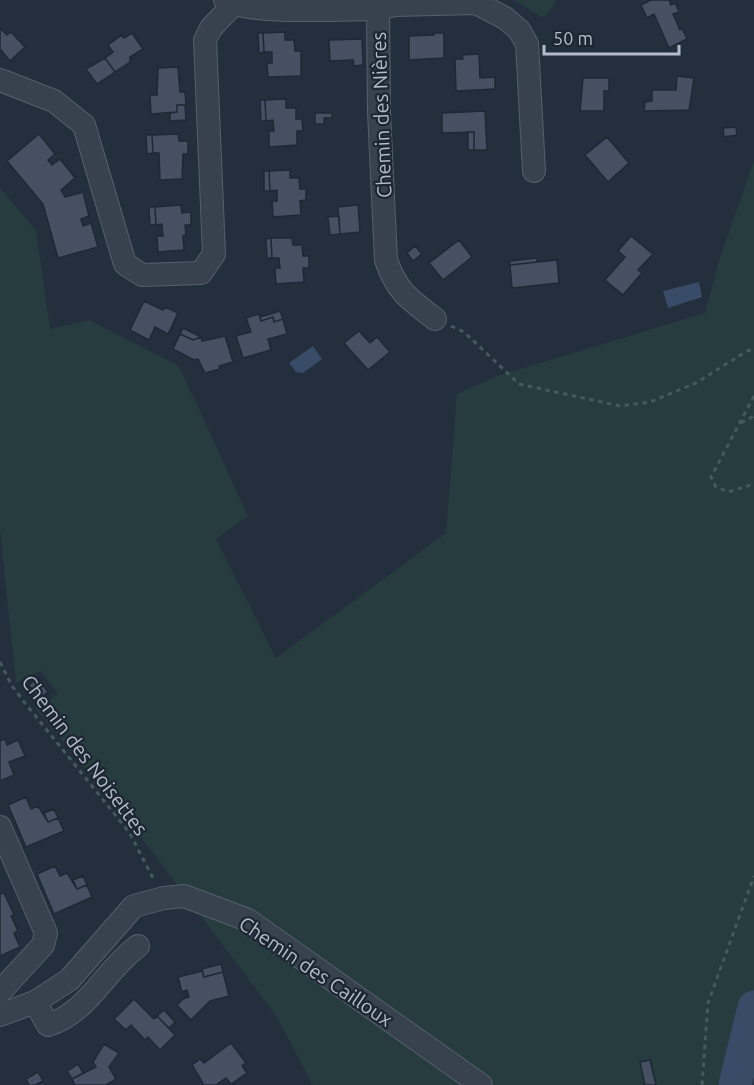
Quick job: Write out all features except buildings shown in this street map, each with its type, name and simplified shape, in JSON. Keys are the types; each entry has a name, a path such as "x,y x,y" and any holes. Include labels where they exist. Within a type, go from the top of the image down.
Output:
{"street":[{"name":"Chemin des Nières","path":"229,2 277,9 378,9 386,261 392,280 408,299 435,319"},
{"path":"0,80 54,101 84,125 124,264 142,274 201,273 214,254 205,40 229,2"},
{"path":"378,9 394,5 476,3 489,8 519,30 527,44 534,171"},
{"path":"0,827 46,933 43,945 1,1007"},
{"name":"Chemin des Cailloux","path":"1,1007 36,1002 69,980 134,906 164,898 184,896 248,920 481,1085"},
{"path":"36,1002 48,1025 59,1022 84,1004 123,957 138,946"}],"path":[{"path":"435,319 464,332 519,384 620,406 650,402 696,383 747,351 754,349"},
{"path":"754,396 711,477 716,487 728,492 754,484"},
{"path":"739,424 754,416"},
{"name":"Chemin des Noisettes","path":"0,662 12,686 129,832 164,898"},
{"path":"702,1085 708,1004 754,876"}],"green space":[{"path":"514,0 557,0 544,18"},
{"path":"754,161 754,1013 742,1085 313,1085 275,1014 138,833 35,708 58,694 41,671 16,683 0,530 0,188 36,230 50,329 89,320 179,366 248,516 216,539 276,658 446,533 457,394 497,376 705,313 720,257"}],"water":[{"path":"699,282 702,297 668,308 663,291"},
{"path":"313,346 322,359 303,373 296,372 289,363"}],"waterway":[{"path":"735,1085 754,1007"}]}
